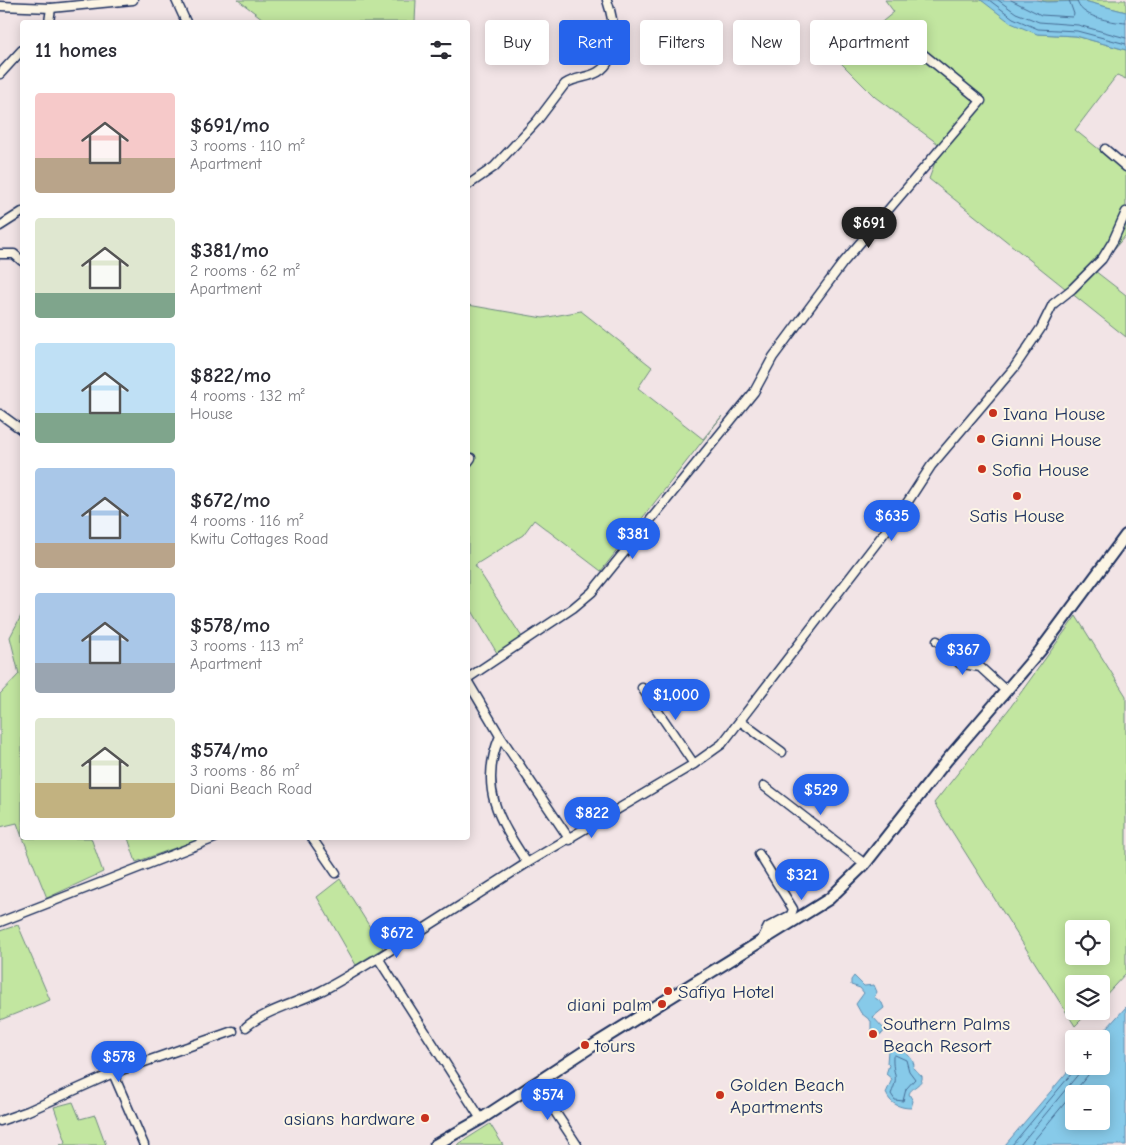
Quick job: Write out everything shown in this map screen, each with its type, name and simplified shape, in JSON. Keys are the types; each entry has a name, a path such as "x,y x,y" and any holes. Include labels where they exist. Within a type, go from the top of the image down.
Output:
{"main road":[{"path":"436,1145 481,1119 829,899 865,864 1005,690 1058,629 1126,536"}],"street":[{"path":"0,6 51,8 134,0"},
{"path":"176,0 185,20"},
{"path":"470,184 494,167 537,122 565,84 571,79 598,72 607,64 614,42 607,0"},
{"path":"49,20 51,8"},
{"path":"0,74 20,52"},
{"path":"470,677 573,608 592,592 754,392 773,357 842,264 981,101 927,57"},
{"path":"1105,150 1126,167"},
{"path":"246,1027 258,1017 284,1008 324,990 378,958 526,861 570,840 645,792 694,764 722,744 905,506 931,466 1014,368 1041,328 1053,304 1072,289 1102,259 1113,241 1126,212"},
{"path":"0,226 20,213"},
{"path":"0,254 14,254 20,259"},
{"path":"0,414 20,428"},
{"path":"937,641 951,651 959,663 980,667 1005,690"},
{"path":"470,685 500,736 570,840"},
{"path":"642,688 694,764"},
{"path":"740,721 782,752"},
{"path":"500,736 491,766 496,812 526,861"},
{"path":"764,786 865,864"},
{"path":"0,922 210,840"},
{"path":"313,840 336,873"},
{"path":"759,854 793,909 791,915 768,927 760,943"},
{"path":"378,958 481,1119"},
{"path":"0,1121 28,1111 113,1073 234,1031"},
{"path":"113,1073 144,1145"},
{"path":"532,1085 550,1104 577,1145"}],"green space":[{"path":"238,0 416,0 415,20 264,20"},
{"path":"885,0 981,0 1038,34 1076,36 1126,50 1126,79 1117,75 1075,130 1126,171 1126,235 1095,271 1126,295 1126,337 929,179 941,146 875,97 843,65 927,65 927,20 884,20 894,12"},
{"path":"1036,0 1126,0 1126,12 1084,1 1047,2"},
{"path":"470,305 543,318 581,311 652,367 638,388 703,439 722,416 601,571 534,520 523,535 475,565 522,637 497,653 470,607"},
{"path":"1076,616 1126,696 1126,973 1110,990 1110,975 1065,975 1065,1010 934,803 1009,709"},
{"path":"20,618 20,831 17,823 0,827 0,694 19,674 10,637"},
{"path":"24,840 92,840 103,872 47,898"},
{"path":"129,840 197,840 136,862"},
{"path":"340,879 383,948 356,965 317,897"},
{"path":"18,925 50,1000 0,1020 0,931"},
{"path":"1071,1020 1081,1020 1075,1026"},
{"path":"73,1102 80,1119 95,1115 106,1145 60,1145 66,1142 54,1107"},
{"path":"490,1124 503,1145 457,1145"}],"water":[{"path":"981,0 1084,1 1126,12 1126,50 1076,36 1037,34 1011,23"},
{"path":"854,976 864,986 874,985 877,992 874,997 882,1003 884,1008 873,1017 884,1029 883,1033 876,1036 871,1030 871,1021 861,1013 856,1004 864,993 860,988 851,985 851,980"},
{"path":"1126,1007 1126,1145 1005,1145 1065,1075 1110,1075 1110,1030 1105,1030"},
{"path":"886,1042 890,1042 896,1050 908,1054 913,1062 913,1068 922,1076 921,1081 909,1094 913,1101 911,1108 896,1105 886,1093 892,1079 886,1074 889,1065 887,1063 888,1050 884,1045"}],"place":[{"name":"Ivana House","path":"993,413"},
{"name":"Gianni House","path":"981,439"},
{"name":"Sofia House","path":"982,469"},
{"name":"Satis House","path":"1017,496"},
{"name":"Safiya Hotel","path":"668,991"},
{"name":"diani palm","path":"662,1004"},
{"name":"Southern Palms Beach Resort","path":"873,1034"},
{"name":"tours","path":"585,1045"},
{"name":"Golden Beach Apartments","path":"720,1095"},
{"name":"asians hardware","path":"425,1118"}]}
